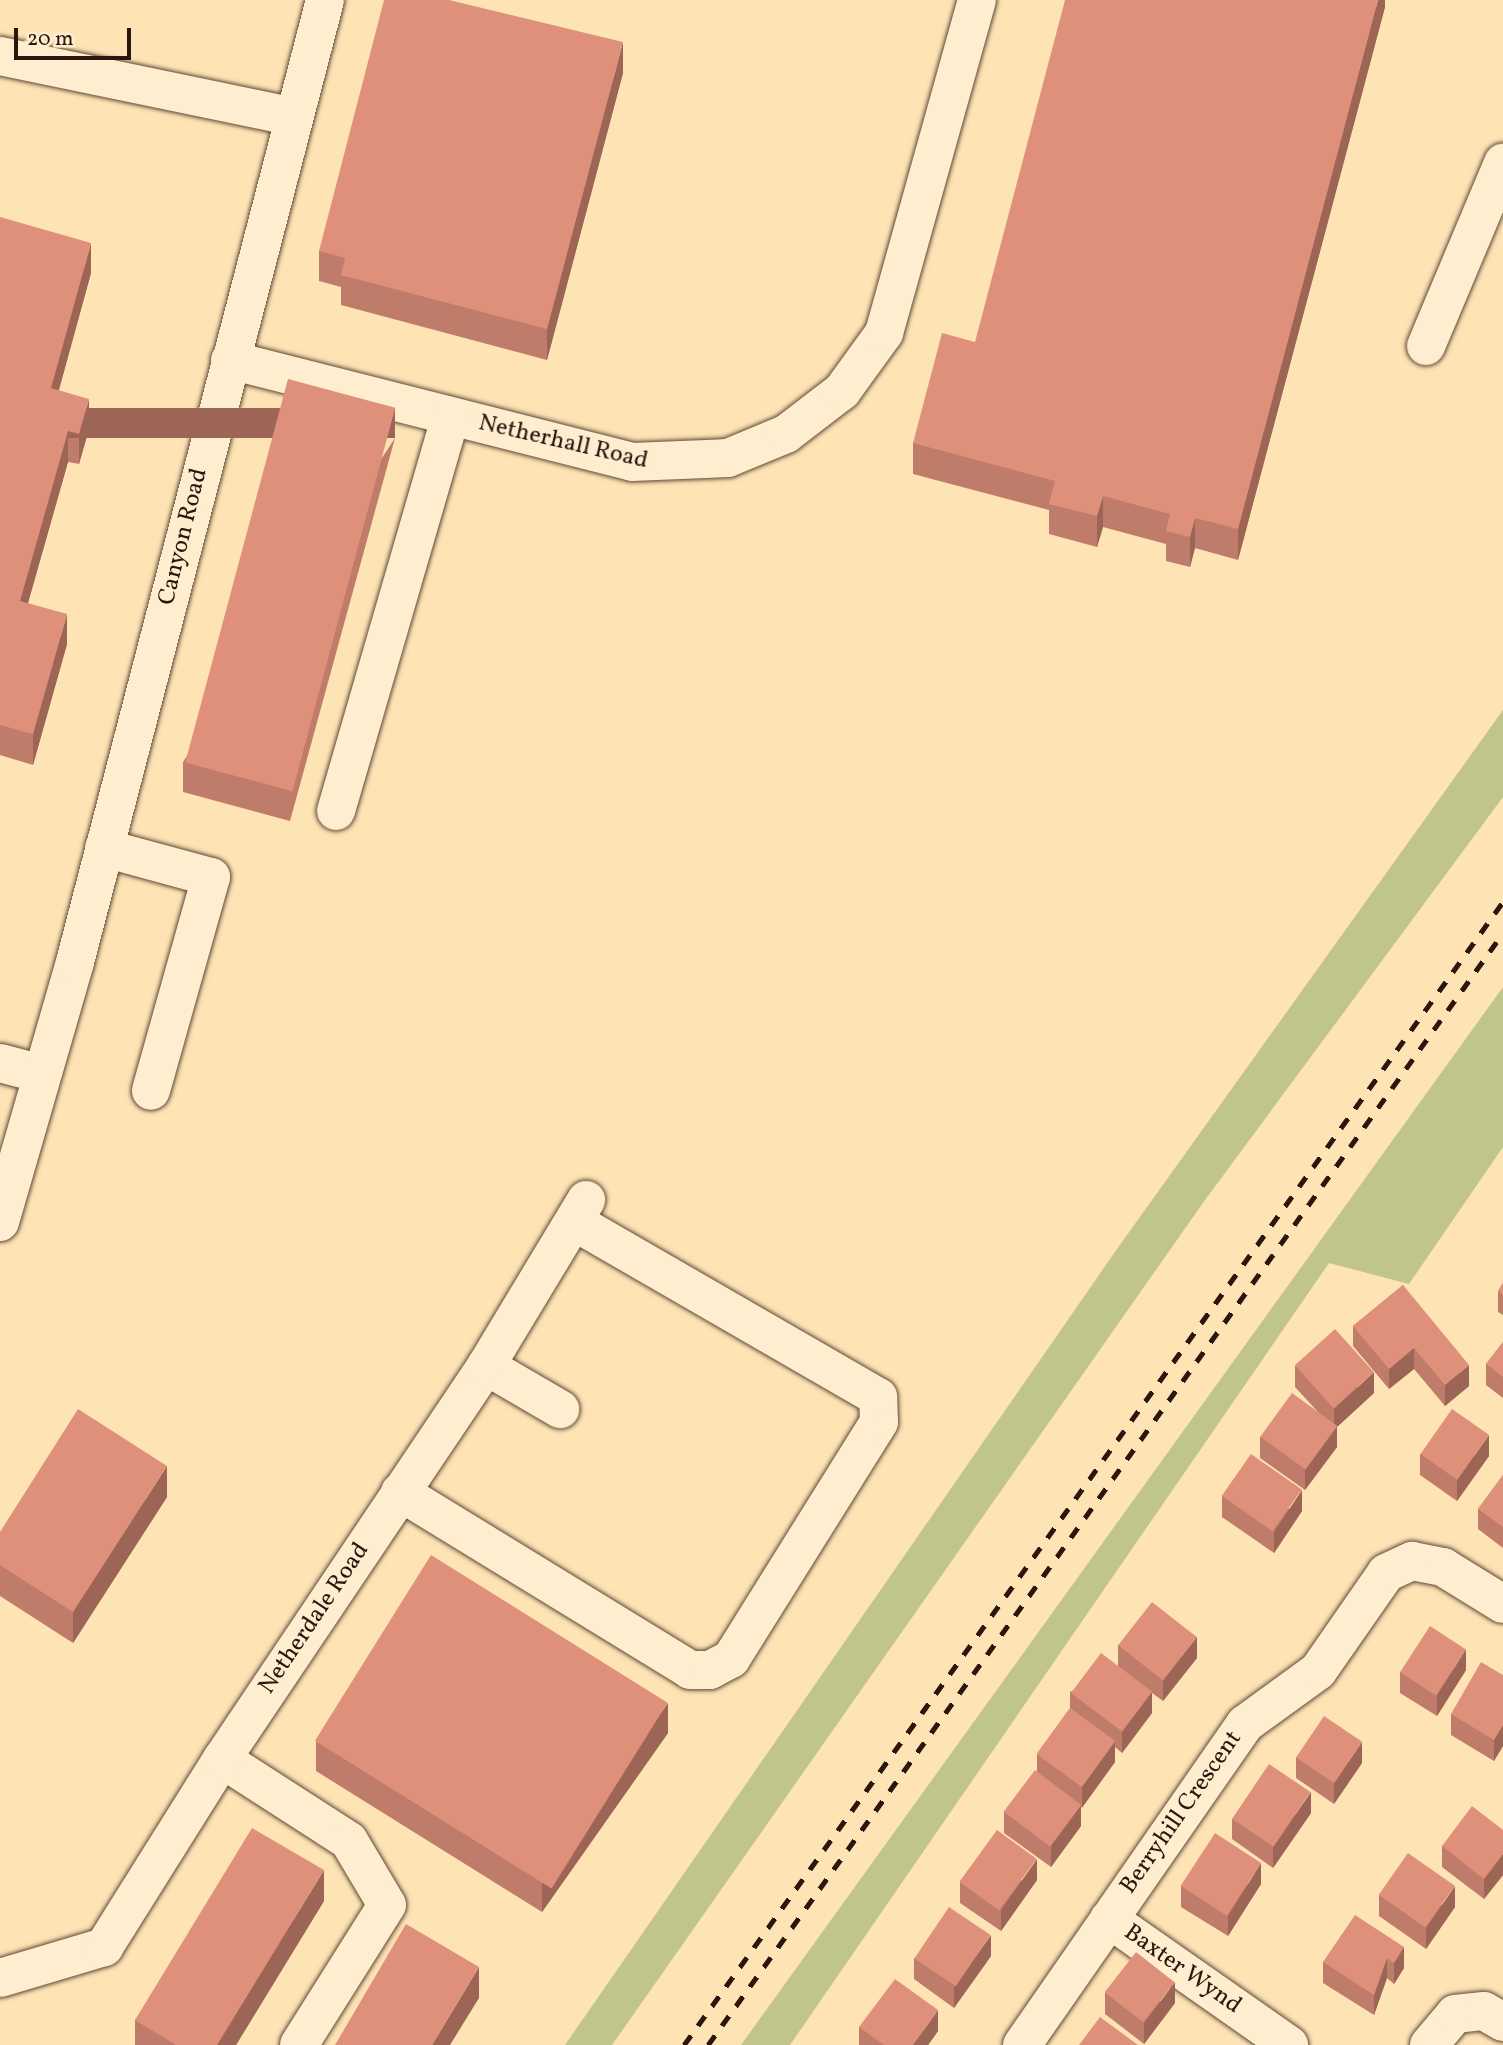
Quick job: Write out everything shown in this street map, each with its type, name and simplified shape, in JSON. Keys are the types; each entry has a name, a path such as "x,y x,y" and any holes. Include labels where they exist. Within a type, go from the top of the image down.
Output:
{"street":[{"name":"Canyon Road","path":"0,1222 104,848 325,0"},
{"name":"Netherhall Road","path":"230,360 451,416 664,465 758,448 816,415 866,364 898,300 977,0"},
{"path":"0,56 294,117"},
{"path":"1426,345 1503,163"},
{"path":"336,811 451,416"},
{"path":"104,848 211,877 151,1091"},
{"path":"0,1063 42,1074"},
{"name":"Netherdale Road","path":"0,1978 104,1947 222,1759 400,1492 486,1366 581,1211 877,1397 879,1422 731,1659 710,1670 690,1670 400,1492"},
{"path":"486,1366 560,1409"},
{"name":"Berryhill Crescent","path":"1022,2045 1245,1724 1318,1671 1386,1573 1412,1561 1443,1567 1503,1604"},
{"path":"222,1759 349,1841 387,1905 299,2045"},
{"name":"Baxter Wynd","path":"1109,1919 1289,2045"},
{"path":"1429,2045 1455,2014 1484,2011 1503,2022"}],"green space":[{"path":"1503,710 1503,797 1205,1200 612,2045 565,2045 1117,1249"},
{"path":"1503,987 1503,1147 1409,1284 1329,1263 790,2045 741,2045"}],"building":[{"path":"384,0 449,0 623,42 547,329 341,275 345,258 319,251"},
{"path":"1065,0 1378,0 1238,529 1195,518 1190,537 1166,531 1170,514 1103,496 1097,516 1049,504 1055,481 913,443 942,333 975,342"},
{"path":"0,217 91,243 51,388 89,399 79,434 68,431 20,601 67,614 33,734 0,725"},
{"path":"288,379 395,408 292,791 185,762"},
{"path":"1403,1285 1469,1365 1445,1385 1414,1348 1389,1369 1353,1326"},
{"path":"1335,1329 1374,1372 1334,1408 1295,1365"},
{"path":"1503,1342 1503,1377 1486,1364"},
{"path":"1292,1393 1337,1426 1306,1470 1260,1437"},
{"path":"78,1409 167,1466 73,1612 0,1565 0,1532"},
{"path":"1452,1409 1489,1435 1457,1480 1420,1454"},
{"path":"1251,1454 1302,1490 1273,1531 1222,1496"},
{"path":"1503,1475 1503,1527 1478,1509"},
{"path":"431,1555 668,1703 552,1889 315,1741"},
{"path":"1152,1602 1197,1637 1163,1680 1118,1645"},
{"path":"1430,1626 1466,1649 1436,1696 1400,1672"},
{"path":"1101,1653 1152,1692 1122,1731 1071,1693"},
{"path":"1481,1662 1503,1675 1503,1725 1494,1740 1451,1714"},
{"path":"1070,1708 1115,1741 1082,1787 1036,1754"},
{"path":"1324,1716 1362,1742 1334,1783 1296,1757"},
{"path":"1269,1764 1310,1792 1274,1847 1232,1819"},
{"path":"1035,1770 1081,1805 1050,1846 1004,1812"},
{"path":"1472,1806 1503,1830 1503,1854 1484,1879 1442,1846"},
{"path":"252,1828 324,1870 217,2045 176,2045 135,2020"},
{"path":"997,1830 1037,1859 999,1911 959,1882"},
{"path":"1215,1833 1261,1863 1227,1916 1181,1886"},
{"path":"1408,1853 1455,1886 1425,1927 1379,1895"},
{"path":"949,1907 990,1935 956,1986 914,1958"},
{"path":"1355,1915 1404,1947 1394,1963 1387,1958 1374,1995 1323,1962"},
{"path":"406,1924 479,1967 432,2045 335,2045"},
{"path":"1136,1952 1175,1982 1143,2022 1105,1992"},
{"path":"895,1979 938,2010 913,2045 884,2045 859,2027"},
{"path":"1100,2017 1138,2045 1079,2045"}],"railway":[{"path":"684,2045 1503,902"},
{"path":"708,2045 1503,933"}]}
